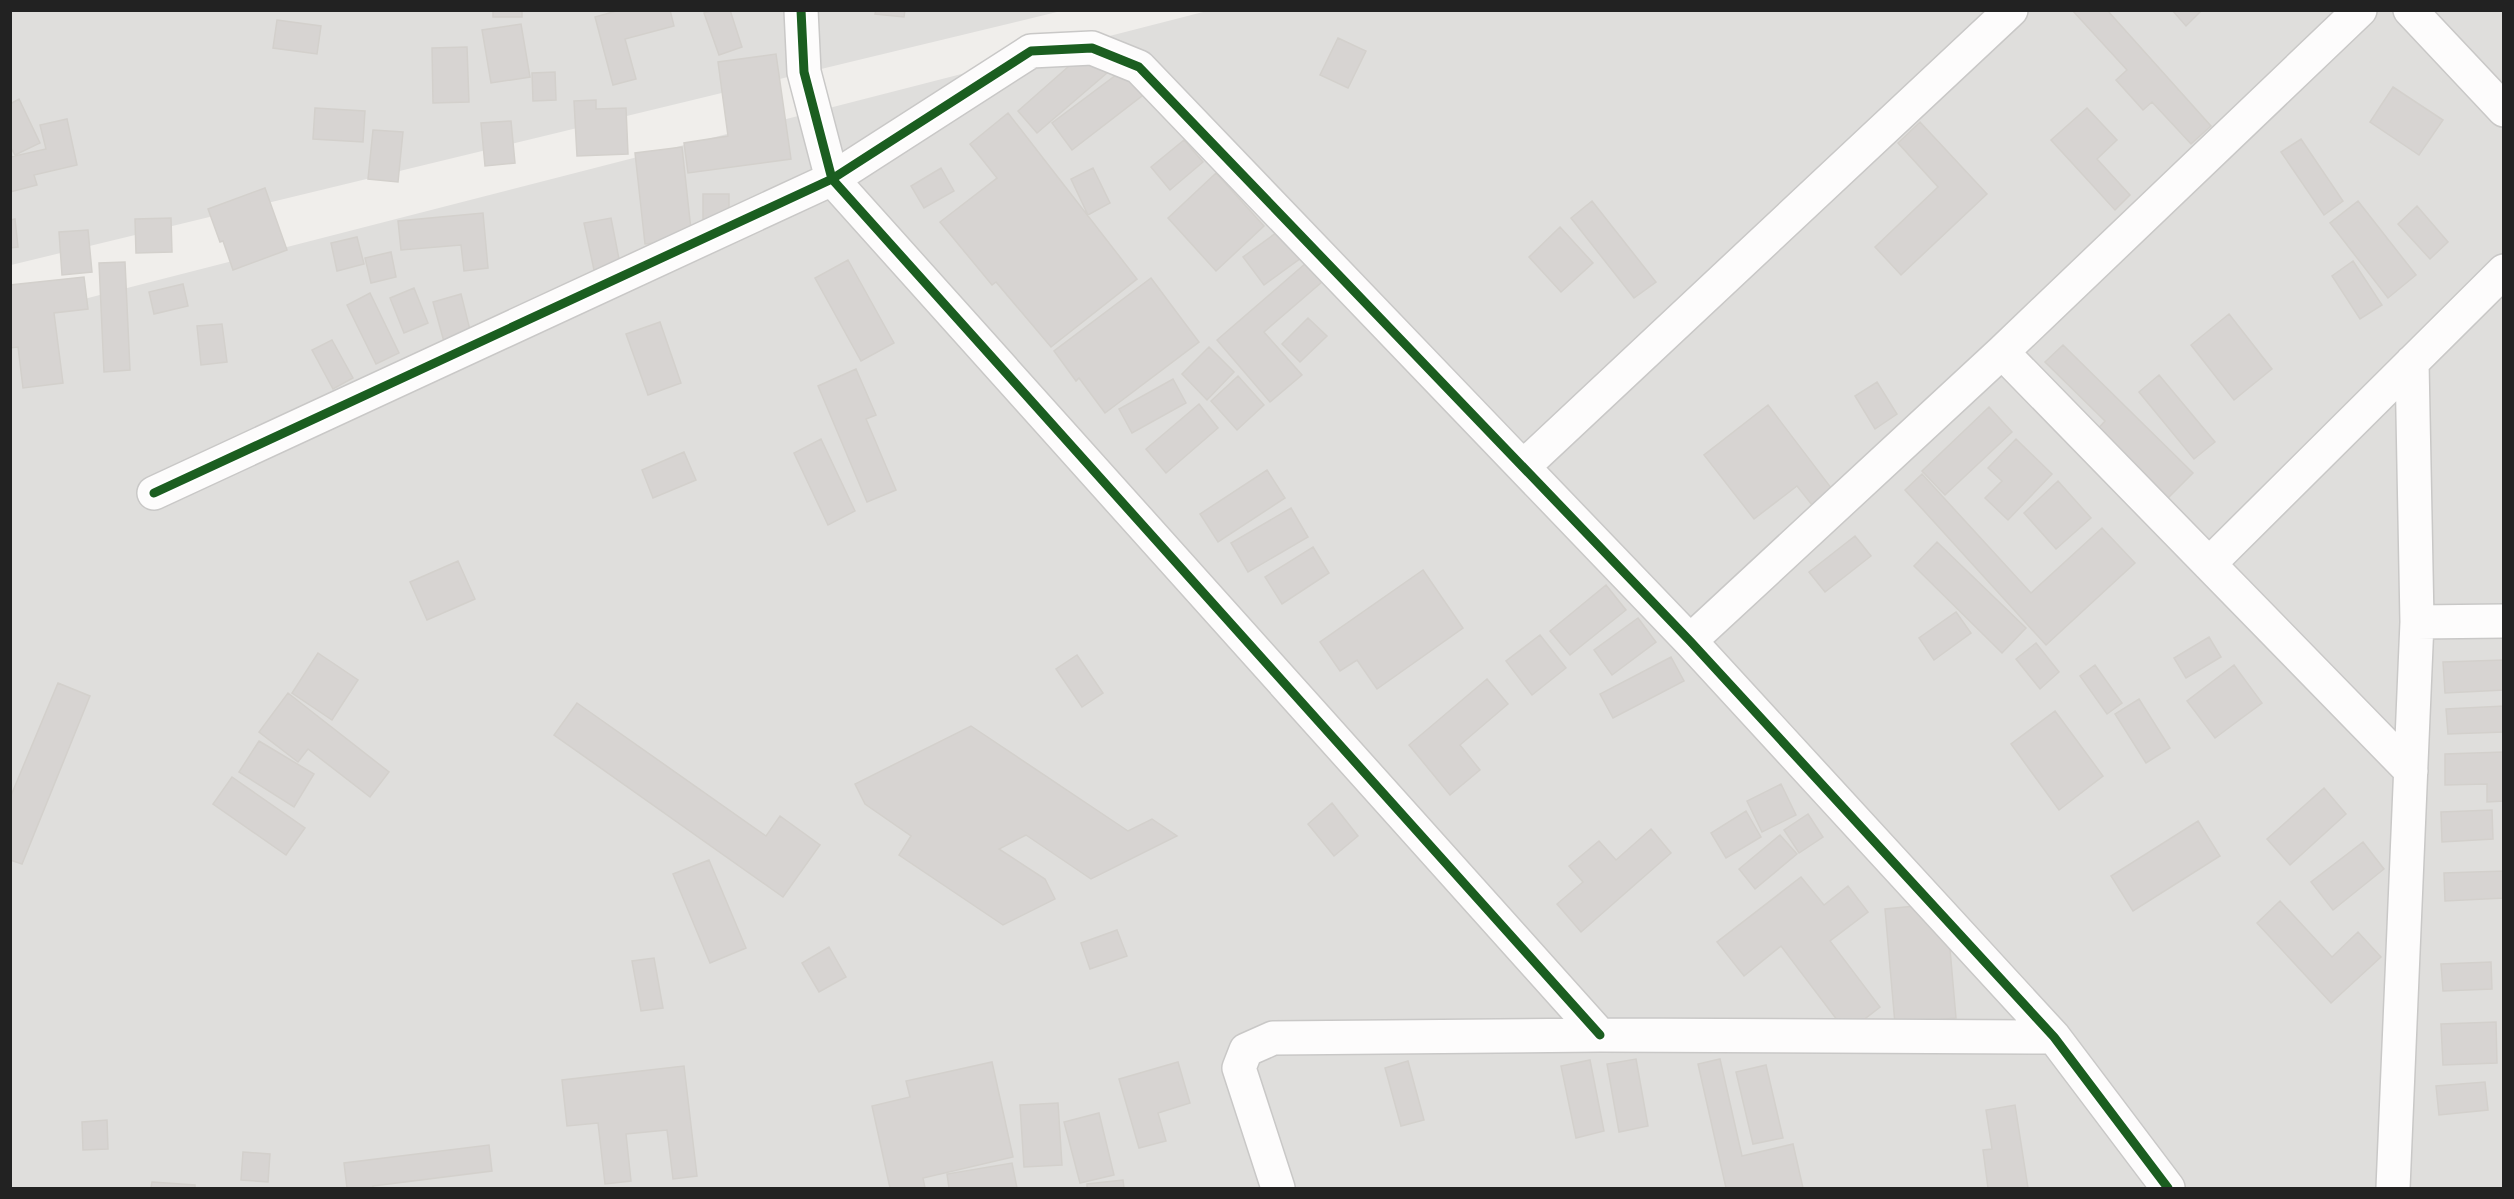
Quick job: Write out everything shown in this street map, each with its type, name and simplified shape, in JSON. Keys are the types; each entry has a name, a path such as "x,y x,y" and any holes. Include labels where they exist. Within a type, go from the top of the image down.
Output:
{"street":[{"path":"801,10 804,72 832,180 1600,1035"},
{"path":"1523,467 2011,10"},
{"path":"1690,641 2002,352 2360,10"},
{"path":"2410,10 2504,110"},
{"path":"154,493 832,180 1031,51 1092,48 1139,67 1690,641 2054,1037 2168,1188"},
{"path":"2209,564 2504,272"},
{"path":"2002,352 2410,771"},
{"path":"2393,1188 2417,622 2412,362"},
{"path":"2417,622 2504,621"},
{"path":"1278,1188 1239,1068 1246,1050 1274,1038 1600,1035 2054,1037"}],"shaded area":[{"path":"11,10 1061,11 11,265"},
{"path":"1207,11 2503,11 2503,1188 11,1188 10,318"}],"building":[{"path":"493,10 522,10 522,17 493,17"},
{"path":"620,10 670,10 674,26 625,39 636,79 613,85 595,17"},
{"path":"713,10 730,10 742,47 719,55 704,13"},
{"path":"876,10 905,10 904,17 875,14"},
{"path":"2072,10 2107,10 2211,126 2191,144 2152,102 2143,110 2116,80 2127,70"},
{"path":"2172,10 2202,10 2186,26"},
{"path":"277,20 321,26 317,54 273,48"},
{"path":"521,24 530,77 491,83 482,30"},
{"path":"1338,38 1366,51 1348,88 1320,75"},
{"path":"1094,44 1114,67 1037,133 1018,111"},
{"path":"467,47 469,102 433,103 432,48"},
{"path":"776,54 791,159 688,173 684,143 728,136 718,62"},
{"path":"1128,66 1147,92 1072,150 1052,123"},
{"path":"555,72 556,100 533,101 532,73"},
{"path":"2393,87 2443,120 2419,155 2370,122"},
{"path":"19,99 40,143 15,155 10,146 10,104"},
{"path":"596,100 596,109 626,108 628,154 577,156 574,101"},
{"path":"315,108 365,111 363,142 313,139"},
{"path":"2087,108 2117,140 2097,159 2130,195 2115,210 2051,140"},
{"path":"1008,113 1137,279 1051,347 996,282 992,285 940,222 997,178 970,144"},
{"path":"67,119 77,165 34,175 37,185 10,192 10,157 46,149 40,125"},
{"path":"511,121 515,163 485,166 481,123"},
{"path":"1920,122 1987,194 1901,275 1875,247 1938,187 1898,143"},
{"path":"373,130 403,132 398,182 368,179"},
{"path":"2301,139 2343,201 2324,215 2281,152"},
{"path":"1184,140 1203,162 1170,190 1151,167"},
{"path":"682,147 692,239 645,244 635,153"},
{"path":"941,168 954,191 924,208 911,186"},
{"path":"1093,168 1110,203 1088,215 1071,179"},
{"path":"1216,173 1264,226 1216,271 1168,218"},
{"path":"265,188 287,250 233,270 208,209"},
{"path":"703,194 729,194 729,221 703,222"},
{"path":"1592,201 1656,282 1634,298 1571,218"},
{"path":"2358,201 2416,275 2388,298 2330,223"},
{"path":"2417,206 2448,242 2430,259 2398,224"},
{"path":"483,213 488,268 464,271 461,245 401,250 398,221"},
{"path":"171,218 172,252 136,253 135,219"},
{"path":"611,218 620,264 594,270 584,223"},
{"path":"15,219 18,247 10,248 10,220"},
{"path":"1560,227 1593,263 1561,292 1529,257"},
{"path":"88,230 92,272 62,275 59,232"},
{"path":"1280,230 1301,258 1264,285 1243,257"},
{"path":"357,237 364,264 337,271 331,243"},
{"path":"391,252 396,277 371,283 365,258"},
{"path":"848,260 894,343 861,361 815,278"},
{"path":"2353,261 2382,305 2360,319 2332,276"},
{"path":"125,262 130,370 104,372 99,263"},
{"path":"1306,263 1322,282 1264,332 1302,375 1270,402 1217,340"},
{"path":"84,277 88,309 54,313 63,383 23,388 18,347 10,348 10,285"},
{"path":"1151,278 1199,342 1105,413 1079,378 1076,381 1054,351"},
{"path":"183,284 188,306 154,314 149,292"},
{"path":"414,288 428,323 404,333 390,298"},
{"path":"370,293 399,353 376,364 347,305"},
{"path":"461,294 473,342 446,349 433,302"},
{"path":"2229,314 2272,369 2234,400 2191,345"},
{"path":"1308,318 1327,336 1300,362 1282,344"},
{"path":"660,322 681,383 648,395 626,334"},
{"path":"222,324 227,362 201,365 197,326"},
{"path":"332,340 353,378 333,389 312,350"},
{"path":"2063,345 2193,473 2164,502 2094,433 2105,421 2045,362"},
{"path":"1209,347 1234,372 1207,400 1182,374"},
{"path":"856,369 876,415 866,419 896,490 867,502 818,386"},
{"path":"2159,375 2215,442 2194,459 2139,392"},
{"path":"1238,376 1264,405 1237,430 1211,401"},
{"path":"1173,379 1186,403 1132,433 1119,409"},
{"path":"1877,382 1897,414 1875,429 1855,396"},
{"path":"1199,404 1218,428 1166,473 1146,449"},
{"path":"1768,405 1832,489 1812,505 1797,486 1754,519 1704,455"},
{"path":"1989,407 2012,432 1945,495 1922,471"},
{"path":"821,439 855,511 828,525 794,453"},
{"path":"2016,439 2052,474 2008,520 1985,498 2002,481 1988,468"},
{"path":"684,452 696,480 653,498 642,470"},
{"path":"1267,470 1285,498 1218,542 1200,514"},
{"path":"1922,474 2031,593 2102,528 2135,563 2046,645 1905,490"},
{"path":"2058,481 2091,518 2056,549 2024,513"},
{"path":"1291,508 1308,537 1248,572 1231,543"},
{"path":"1855,536 1871,556 1825,592 1809,572"},
{"path":"1937,542 2026,628 2002,653 1914,566"},
{"path":"1313,547 1329,573 1282,604 1265,577"},
{"path":"458,561 475,599 427,620 410,582"},
{"path":"1423,570 1463,628 1377,689 1357,660 1340,671 1320,642"},
{"path":"1606,585 1626,610 1570,655 1550,631"},
{"path":"1956,612 1971,633 1934,660 1919,638"},
{"path":"1638,618 1656,642 1612,675 1594,650"},
{"path":"1540,635 1566,668 1532,695 1506,661"},
{"path":"2209,637 2221,657 2186,678 2174,658"},
{"path":"2036,643 2059,672 2040,689 2016,659"},
{"path":"318,653 358,680 332,720 292,693"},
{"path":"1077,655 1103,693 1082,707 1056,669"},
{"path":"1671,657 1684,681 1613,718 1600,694"},
{"path":"2504,660 2504,690 2445,693 2443,662"},
{"path":"2095,665 2122,703 2107,714 2080,676"},
{"path":"2234,665 2262,703 2215,738 2187,701"},
{"path":"1487,679 1508,704 1460,745 1480,770 1450,795 1409,745"},
{"path":"58,683 90,696 22,864 10,860 10,798"},
{"path":"288,693 389,772 370,797 308,749 298,762 259,732"},
{"path":"2139,699 2170,748 2146,763 2115,714"},
{"path":"577,703 766,836 780,816 820,845 783,897 554,735"},
{"path":"2504,706 2504,732 2448,734 2446,709"},
{"path":"2055,711 2103,776 2059,810 2011,744"},
{"path":"971,726 1128,831 1152,819 1177,836 1091,879 1026,835 999,849 1045,879 1055,899 1003,925 899,855 911,836 865,804 855,784"},
{"path":"259,741 314,774 294,807 239,772"},
{"path":"2504,752 2504,801 2487,802 2487,784 2445,785 2445,754"},
{"path":"232,777 305,828 286,855 213,804"},
{"path":"1781,784 1796,815 1762,832 1747,801"},
{"path":"2324,788 2346,814 2290,865 2267,839"},
{"path":"1332,803 1358,836 1334,856 1308,824"},
{"path":"2492,810 2493,839 2442,842 2441,812"},
{"path":"1746,811 1761,837 1726,858 1711,833"},
{"path":"1808,814 1823,837 1799,853 1784,830"},
{"path":"2198,821 2220,856 2133,911 2111,876"},
{"path":"1651,829 1671,853 1581,932 1557,904 1583,882 1569,866 1599,841 1616,860"},
{"path":"1780,835 1797,854 1755,889 1739,869"},
{"path":"2363,842 2384,869 2333,910 2311,882"},
{"path":"709,860 746,948 710,963 673,874"},
{"path":"2504,871 2504,898 2445,901 2444,873"},
{"path":"1801,877 1824,905 1848,886 1868,912 1830,941 1880,1007 1847,1033 1781,946 1744,976 1717,942"},
{"path":"2280,901 2332,957 2358,932 2381,957 2331,1003 2257,923"},
{"path":"1946,903 1956,1018 1895,1024 1885,909"},
{"path":"1117,930 1127,956 1090,969 1081,943"},
{"path":"829,947 846,977 819,992 802,963"},
{"path":"654,958 663,1008 641,1011 632,961"},
{"path":"2491,962 2492,989 2443,991 2441,964"},
{"path":"2496,1022 2497,1063 2443,1065 2441,1024"},
{"path":"1636,1059 1648,1126 1619,1132 1607,1064"},
{"path":"1720,1059 1742,1156 1793,1144 1803,1188 1726,1188 1698,1064"},
{"path":"1590,1060 1604,1131 1576,1138 1561,1066"},
{"path":"1408,1061 1424,1120 1401,1126 1385,1068"},
{"path":"992,1062 1013,1157 923,1178 925,1188 890,1188 872,1106 910,1097 906,1081"},
{"path":"1178,1062 1190,1103 1158,1113 1166,1141 1139,1148 1119,1079"},
{"path":"1766,1065 1783,1138 1753,1144 1736,1072"},
{"path":"684,1066 697,1176 673,1179 667,1130 626,1134 631,1181 605,1184 598,1123 567,1126 562,1080"},
{"path":"2485,1082 2488,1110 2439,1115 2436,1086"},
{"path":"1058,1103 1062,1165 1024,1167 1020,1105"},
{"path":"2015,1105 2028,1188 1988,1188 1983,1150 1992,1149 1986,1110"},
{"path":"1099,1113 1114,1175 1080,1183 1064,1122"},
{"path":"107,1120 108,1149 83,1150 82,1122"},
{"path":"489,1145 492,1171 373,1186 373,1188 347,1188 344,1163"},
{"path":"243,1152 270,1154 268,1182 241,1180"},
{"path":"1012,1163 1017,1188 949,1188 947,1174"},
{"path":"1123,1180 1124,1188 1087,1188 1087,1184"},
{"path":"152,1182 195,1185 195,1188 151,1188"}],"cycle path":[{"path":"801,10 804,72 832,179 1600,1035"},
{"path":"154,493 832,179 1031,51 1092,48 1139,67 1690,641 2054,1037 2168,1188"}]}
